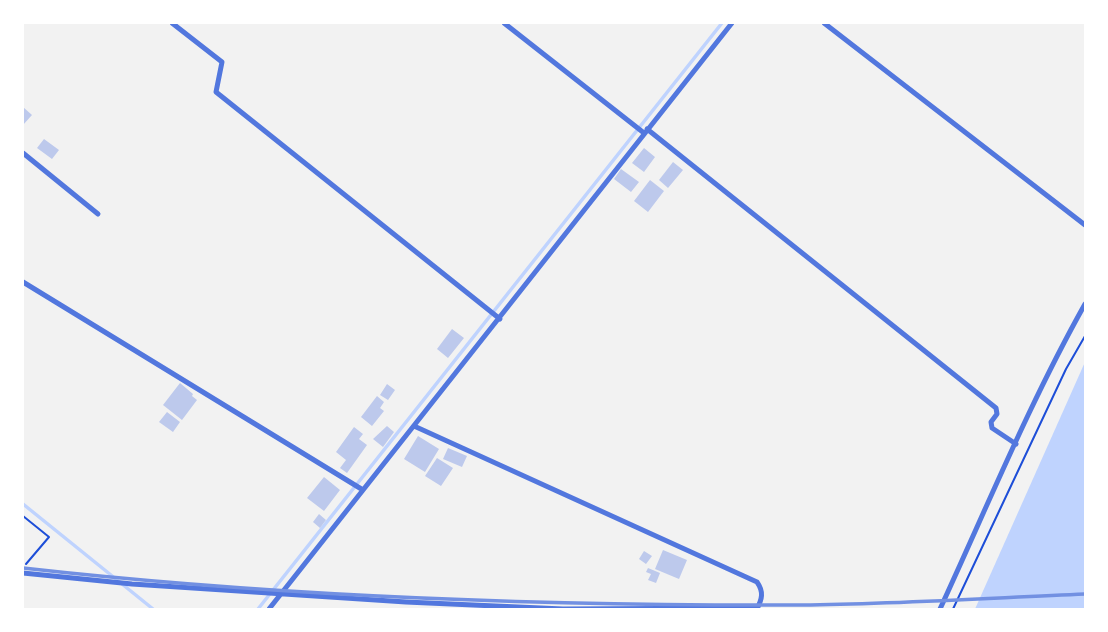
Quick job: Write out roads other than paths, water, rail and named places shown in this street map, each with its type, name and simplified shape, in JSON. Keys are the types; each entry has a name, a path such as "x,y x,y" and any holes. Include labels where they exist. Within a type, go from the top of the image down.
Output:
{"street":[{"path":"172,23 222,62 216,92 498,317"},
{"path":"504,23 996,408 997,414 991,422 992,428 1016,444"},
{"path":"269,609 732,23"},
{"path":"824,23 1085,225"},
{"path":"23,153 98,214"},
{"path":"23,282 362,489"},
{"path":"940,609 1016,444 1085,304"},
{"path":"23,571 132,584 406,603 563,609 757,609 762,598 762,589 757,582 414,426"}],"water":[{"path":"1085,362 1085,609 975,609"}],"waterway":[{"path":"258,609 722,23"},
{"path":"23,504 153,609"}],"railway":[{"path":"23,568 314,593 607,604 802,605 1085,594"}]}
